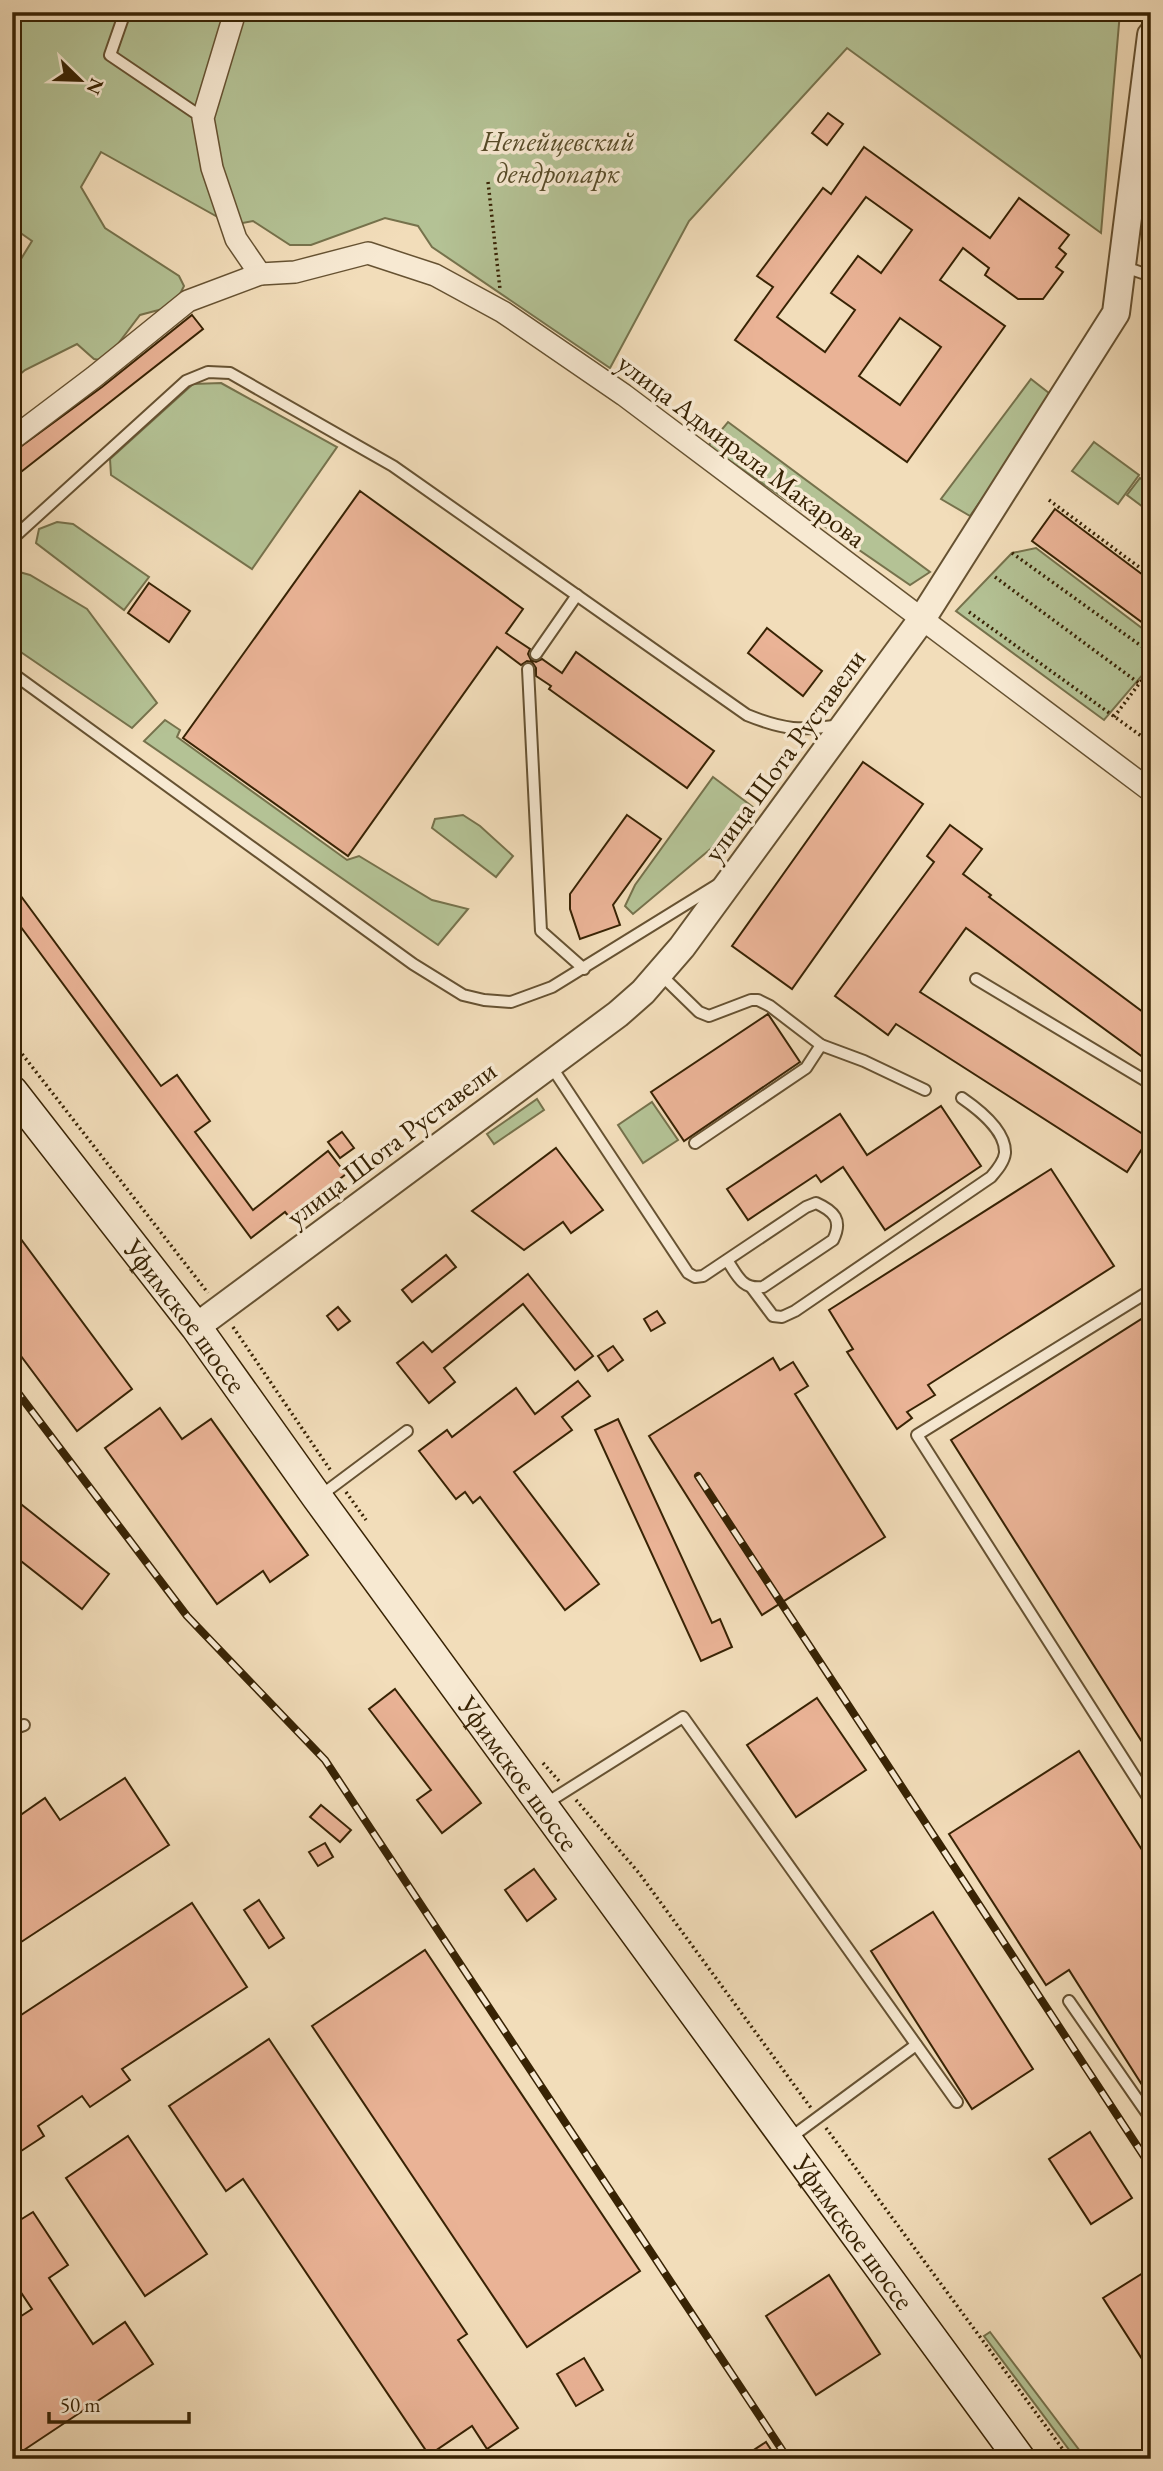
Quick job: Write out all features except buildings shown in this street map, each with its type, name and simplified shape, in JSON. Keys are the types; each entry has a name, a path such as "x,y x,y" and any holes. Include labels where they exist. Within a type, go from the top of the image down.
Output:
{"main road":[{"name":"Уфимское шоссе","path":"12,1091 196,1328 328,1490 555,1798 787,2140 1020,2459"}],"street":[{"path":"235,12 203,118 212,168 236,239 260,274"},
{"name":"улица Шота Руставели","path":"196,1328 618,1014 660,974 738,872 922,619 1116,313 1145,131 1151,35"},
{"name":"улица Адмирала Макарова","path":"12,439 188,301 260,274 295,272 368,253 435,275 503,312 624,395 1151,791"}],"lane":[{"path":"125,12 110,55 203,118"},
{"path":"1122,266 1151,276"},
{"path":"12,539 186,381 208,372 230,373 393,466 747,715 794,730 843,725"},
{"path":"536,654 577,595"},
{"path":"528,669 541,931 584,968"},
{"path":"12,673 413,964 463,995 511,1002 552,987 738,872"},
{"path":"660,974 699,1012 709,1016 751,1000 758,1000 821,1045 864,1061 925,1090"},
{"path":"976,978 1151,1084"},
{"path":"695,1143 806,1068 821,1045"},
{"path":"550,1063 688,1273 695,1277 703,1276 806,1207 816,1203 829,1209 836,1219 838,1229 833,1240 763,1287 752,1288"},
{"path":"727,1260 741,1283 752,1288 773,1316 782,1317 795,1311 991,1177 999,1168 1005,1154 1002,1139 975,1108 961,1098"},
{"path":"1151,1290 917,1435 1151,1802"},
{"path":"328,1490 407,1431"},
{"path":"555,1798 683,1717 957,2102"},
{"path":"12,1729 24,1725"},
{"path":"1069,2001 1151,2119"},
{"path":"787,2140 916,2045"}],"path":[{"path":"488,182 503,312"},
{"path":"1049,500 1151,576"},
{"path":"1012,553 1151,653"},
{"path":"995,577 1140,684"},
{"path":"969,612 1151,744"},
{"path":"1114,717 1151,668"},
{"path":"12,1041 221,1309 328,1490 370,1526"},
{"path":"542,1762 555,1798 639,1873 1070,2459"}],"green space":[{"name":"Непейцевский дендропарк","path":"12,12 1120,12 1101,233 847,48 689,221 610,368 432,247 418,226 385,218 311,245 290,245 253,221 232,225 101,152 81,187 105,228 179,276 184,286 174,306 140,315 105,361 94,359 77,344 25,370 12,381 12,264 21,259 32,241 12,227"},
{"path":"1031,379 1054,397 970,516 941,499"},
{"path":"221,383 337,447 252,569 111,475 110,459 193,384"},
{"path":"728,422 930,572 910,585 708,446"},
{"path":"1094,442 1139,475 1118,504 1072,471"},
{"path":"1140,478 1151,486 1151,513 1127,495"},
{"path":"57,522 73,524 149,577 124,610 36,543 39,529"},
{"path":"1036,548 1151,635 1151,665 1104,720 956,611 1012,553"},
{"path":"12,570 30,575 87,609 157,703 132,728 12,646"},
{"path":"165,720 180,730 177,737 347,860 359,856 432,900 468,909 438,945 144,741"},
{"path":"713,777 757,810 633,914 625,906 635,885"},
{"path":"463,815 480,826 513,856 496,877 432,828 435,819"},
{"path":"537,1099 544,1110 494,1144 487,1134"},
{"path":"652,1102 678,1140 643,1163 618,1125"},
{"path":"990,2332 1086,2459 1076,2459 984,2336"}],"railway":[{"path":"12,1385 187,1616 325,1760 788,2459"},
{"path":"698,1476 1151,2167"}]}
